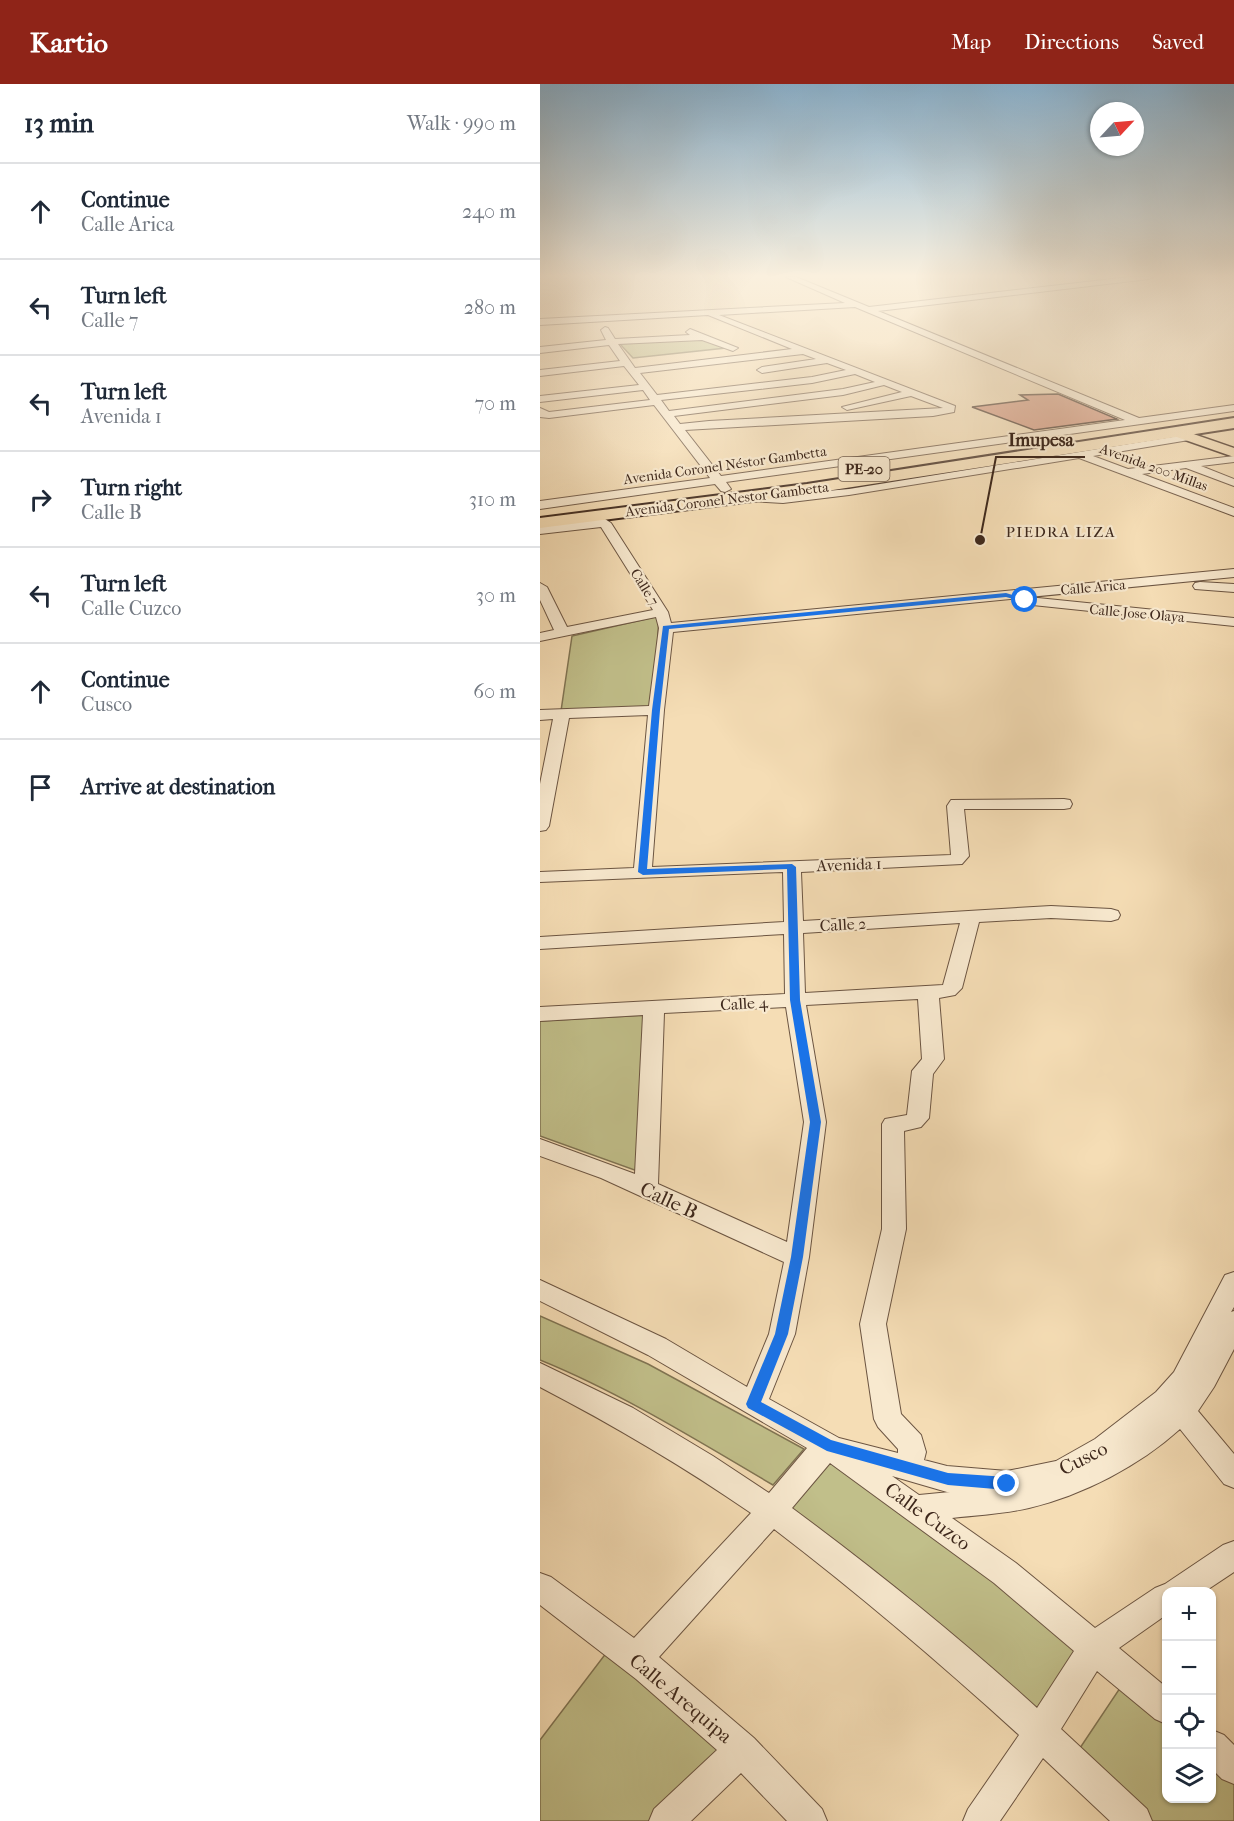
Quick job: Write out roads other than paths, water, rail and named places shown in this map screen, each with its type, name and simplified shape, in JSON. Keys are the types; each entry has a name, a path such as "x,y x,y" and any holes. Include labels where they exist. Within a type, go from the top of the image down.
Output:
{"highway":[{"name":"Avenida Coronel Nestor Gambetta","path":"540,523 1071,452 1169,427 1234,414"},
{"name":"Avenida Coronel Nestor Gambetta","path":"540,512 1169,427 1234,425"},
{"path":"605,523 710,508 751,496"}],"main road":[{"path":"1169,427 1234,443"},
{"path":"1169,427 1234,453"}],"street":[{"path":"623,358 722,486"},
{"path":"540,373 627,364 680,366 746,358"},
{"path":"677,428 803,416 933,413 951,408 822,358"},
{"path":"985,358 1069,393 1169,427 1234,425"},
{"path":"1005,358 1169,427 1234,408"},
{"path":"748,372 793,367 827,360"},
{"path":"680,366 699,385"},
{"path":"541,413 656,400 699,385 771,385 856,371"},
{"path":"667,414 843,392 886,382"},
{"path":"771,385 803,416"},
{"path":"540,399 647,387"},
{"path":"1069,393 1082,390"},
{"path":"803,416 912,393"},
{"path":"843,407 866,416"},
{"name":"Avenida 200 Millas","path":"1071,452 1234,512"},
{"path":"1127,472 1234,459"},
{"path":"1187,465 1234,483"},
{"name":"Avenida Coronel Néstor Gambetta","path":"540,505 722,486"},
{"path":"540,530 605,523"},
{"name":"Calle 7","path":"605,523 663,620"},
{"path":"1182,582 1234,573"},
{"name":"Calle Arica","path":"1040,598 1146,582 1182,582"},
{"path":"1182,582 1234,588"},
{"path":"540,587 563,633"},
{"name":"Calle Jose Olaya","path":"663,620 1006,595 1234,621"},
{"path":"540,637 663,620 643,865"},
{"path":"540,715 656,710"},
{"path":"541,815 562,714"},
{"name":"Avenida 1","path":"540,865 792,867 956,860 960,856 955,806 957,804 1064,804"},
{"name":"Avenida 1","path":"540,877 643,865"},
{"path":"753,1404 782,1334 797,1257 815,1122 795,1000 792,867"},
{"name":"Calle 2","path":"540,943 1051,912 1111,915"},
{"path":"908,1468 912,1452 910,1444 888,1419 873,1324 894,1229 893,1124 913,1122 918,1118 923,1071 930,1066 933,1059 938,991 952,988 971,918"},
{"name":"Calle 4","path":"540,1014 938,991"},
{"path":"646,1190 654,1008"},
{"name":"Calle B","path":"540,1147 609,1172 797,1257"},
{"name":"Cusco","path":"827,1445 948,1479 1007,1484 1061,1472 1085,1461 1152,1412 1183,1380 1231,1286"},
{"name":"Calle Cuzco","path":"540,1290 657,1347 827,1445 918,1508 1005,1573 1162,1704"},
{"path":"918,1508 1029,1496 1075,1480 1138,1444 1181,1411 1216,1361 1234,1321"},
{"path":"540,1374 627,1418 773,1510 882,1594 993,1687 1135,1821"},
{"path":"1181,1411 1234,1474"},
{"path":"636,1659 773,1510 827,1445"},
{"path":"1185,1587 1234,1555"},
{"name":"Calle Arequipa","path":"540,1587 602,1631 742,1750 810,1821"},
{"path":"980,1821 1041,1732 1094,1647 1162,1601"},
{"path":"1214,1749 1234,1767"},
{"path":"666,1821 742,1750"}],"place":[{"name":"Imupesa","path":"980,540"}],"district":[{"name":"PIEDRA LIZA","path":"1061,532"}]}
